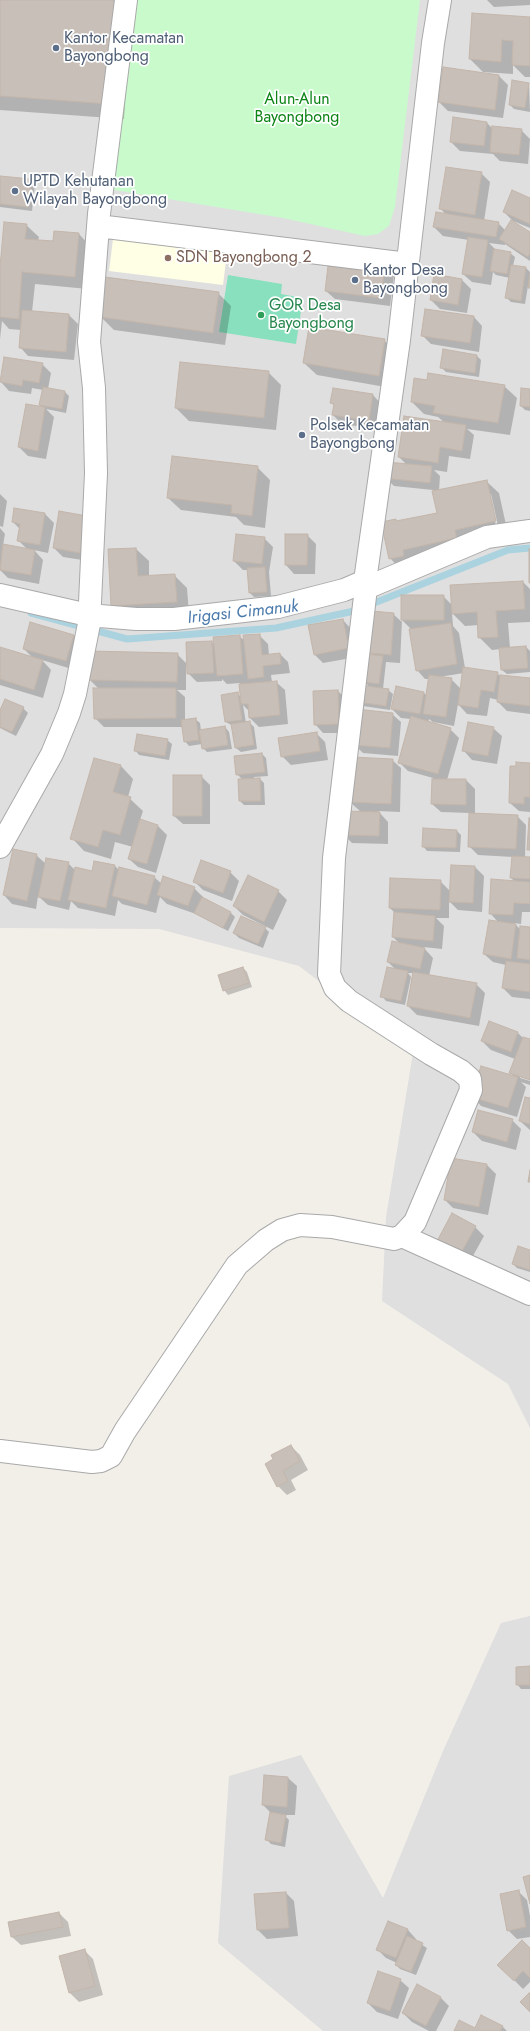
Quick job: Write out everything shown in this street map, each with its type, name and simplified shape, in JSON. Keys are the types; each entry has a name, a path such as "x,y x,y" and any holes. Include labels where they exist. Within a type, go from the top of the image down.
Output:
{"street":[{"path":"0,847 52,754 73,700 84,652 89,620 96,473 94,388 89,342 98,226 126,0"},
{"path":"0,1450 92,1462 100,1461 111,1456 125,1431 237,1265 266,1240 282,1230 300,1225 332,1227 394,1239 402,1236 415,1222 471,1090 470,1080 462,1071 431,1054 349,1001 335,988 329,974 334,858 355,693 365,589 400,340 433,43 440,0"},
{"path":"98,226 408,264"},
{"path":"0,594 89,620 174,619 278,607 344,590 365,589 487,537 530,531"},
{"path":"402,1236 530,1294"}],"shaded area":[{"path":"0,0 530,0 530,1428 508,1384 382,1301 386,1217 413,1053 299,966 159,929 0,928"},
{"name":"SDN Bayongbong 2","path":"114,231 228,245 223,285 109,271"},
{"path":"530,1616 530,2031 323,2031 218,1943 229,1776 301,1755 383,1898 443,1751 501,1623"}],"green space":[{"name":"Alun-Alun Bayongbong","path":"129,0 420,0 395,207 389,226 378,234 365,236 283,218 114,190 114,170"},
{"name":"GOR Desa Bayongbong","path":"228,275 282,284 281,294 303,298 296,344 219,332"}],"building":[{"name":"Kantor Kecamatan Bayongbong","path":"0,0 116,0 109,104 0,96"},
{"path":"472,13 530,17 530,66 512,65 513,41 502,40 501,62 469,59"},
{"path":"443,67 499,75 495,110 438,102"},
{"path":"512,80 529,83 525,108 509,105"},
{"path":"453,117 487,122 484,146 450,142"},
{"path":"492,126 522,129 519,155 490,152"},
{"path":"446,167 482,172 475,215 439,209"},
{"name":"UPTD Kehutanan Wilayah Bayongbong","path":"0,176 31,179 28,207 0,204"},
{"path":"512,190 530,198 530,224 503,212"},
{"path":"436,212 499,222 496,237 433,227"},
{"path":"511,220 530,232 530,253 528,257 499,239"},
{"path":"4,222 27,224 25,239 53,241 54,231 79,233 75,277 22,272 19,319 0,317 0,267"},
{"path":"468,237 488,240 482,277 462,274"},
{"path":"494,249 511,252 507,274 490,271"},
{"name":"Kantor Desa Bayongbong","path":"360,261 385,264 381,298 325,291 328,266 359,270"},
{"path":"511,265 526,267 521,301 505,298"},
{"path":"530,273 530,288 528,288"},
{"path":"434,274 462,279 458,305 430,300"},
{"path":"105,277 219,292 213,333 100,317"},
{"path":"425,309 474,316 470,343 421,336"},
{"path":"22,310 69,314 66,352 19,348"},
{"path":"309,327 385,339 379,376 303,363"},
{"path":"443,349 477,355 475,373 440,368"},
{"path":"4,357 43,363 39,383 23,380 22,386 0,382"},
{"path":"180,362 269,371 264,418 175,408"},
{"path":"428,373 505,385 498,423 433,413 435,406 411,402 414,378 427,380"},
{"path":"43,387 65,391 62,409 39,405"},
{"path":"333,388 373,394 369,421 332,415 334,404 330,403"},
{"path":"521,388 530,389 530,407 520,406"},
{"path":"26,404 45,407 38,451 18,447"},
{"path":"404,416 466,425 462,451 440,447 438,463 398,457"},
{"path":"172,456 258,466 252,516 231,513 232,505 167,498"},
{"path":"386,462 432,466 430,483 384,478"},
{"path":"487,480 496,521 455,530 457,538 403,550 404,556 389,559 381,522 396,519 396,521 437,513 432,491"},
{"path":"14,508 45,513 40,545 17,541 20,524 12,522"},
{"path":"59,511 87,516 80,553 53,548"},
{"path":"236,534 265,537 262,564 233,561"},
{"path":"285,534 308,534 307,565 285,565"},
{"path":"3,544 35,550 31,575 0,570"},
{"path":"136,548 138,576 175,574 177,602 111,606 108,549"},
{"path":"530,549 530,583 529,583"},
{"path":"265,567 267,592 249,593 247,568"},
{"path":"523,581 525,609 496,611 498,637 478,638 477,612 452,614 450,585"},
{"path":"401,595 444,595 444,620 401,620"},
{"path":"372,611 394,613 391,655 369,653"},
{"path":"343,619 349,648 314,655 308,625"},
{"path":"30,622 74,635 66,661 23,649"},
{"path":"451,623 457,664 416,671 409,629"},
{"path":"260,634 262,655 280,653 281,664 263,666 264,677 248,679 243,635"},
{"path":"240,635 243,674 217,676 213,637"},
{"path":"212,641 214,673 187,674 186,642"},
{"path":"526,646 528,668 501,670 499,648"},
{"path":"0,647 43,660 34,690 0,679"},
{"path":"88,651 178,653 177,682 88,680"},
{"path":"367,654 383,656 379,684 363,682"},
{"path":"463,667 498,672 494,692 481,690 478,708 458,705"},
{"path":"429,675 452,678 446,717 423,714"},
{"path":"500,675 530,678 530,706 497,702"},
{"path":"277,681 280,715 249,718 248,704 241,704 239,684"},
{"path":"360,685 389,689 386,706 357,702"},
{"path":"396,686 424,692 420,714 391,709"},
{"path":"93,688 176,688 176,718 94,719"},
{"path":"338,690 339,724 314,725 313,691"},
{"path":"238,692 242,720 225,722 221,695"},
{"path":"5,699 24,707 12,732 0,727 0,710"},
{"path":"356,709 393,713 390,748 353,745"},
{"path":"411,716 451,728 438,774 398,763"},
{"path":"196,718 199,740 184,742 181,720"},
{"path":"250,721 254,745 235,748 231,724"},
{"path":"468,722 494,727 488,756 462,751"},
{"path":"225,726 228,745 202,749 199,730"},
{"path":"317,732 320,751 281,757 278,738"},
{"path":"137,734 168,739 165,756 134,751"},
{"path":"262,753 265,772 236,775 234,756"},
{"path":"351,757 393,759 391,804 349,802"},
{"path":"94,758 121,765 113,792 131,797 120,835 103,830 98,847 70,839"},
{"path":"516,762 530,763 530,797 524,797 524,804 509,803 510,766 516,766"},
{"path":"173,775 202,775 202,816 173,816"},
{"path":"260,778 261,801 239,801 238,779"},
{"path":"432,779 466,779 466,805 431,804"},
{"path":"343,811 380,812 379,836 342,835"},
{"path":"469,813 518,815 516,849 468,847"},
{"path":"529,818 530,850 527,850"},
{"path":"140,819 158,825 147,864 128,859"},
{"path":"423,828 457,830 456,848 422,847"},
{"path":"13,849 37,854 27,901 3,895"},
{"path":"512,856 530,857 530,879 510,878"},
{"path":"46,858 69,862 60,901 38,897"},
{"path":"201,860 231,871 223,893 193,882"},
{"path":"94,861 115,865 106,908 68,900 75,867 92,871"},
{"path":"451,865 475,866 473,903 449,902"},
{"path":"119,867 155,876 147,905 112,896"},
{"path":"248,875 279,890 264,922 233,906"},
{"path":"163,876 195,887 188,906 157,895"},
{"path":"390,878 441,880 440,910 389,908"},
{"path":"491,879 530,882 530,904 514,903 513,915 489,914"},
{"path":"202,897 231,912 223,928 194,913"},
{"path":"394,912 435,916 433,941 392,937"},
{"path":"241,916 266,927 258,944 233,933"},
{"path":"489,920 516,924 511,959 483,954"},
{"path":"520,926 530,927 530,960 517,958"},
{"path":"392,941 425,948 420,969 387,962"},
{"path":"506,961 530,964 530,992 502,988"},
{"path":"243,967 249,983 223,991 218,975"},
{"path":"387,967 408,971 401,1001 380,997"},
{"path":"413,972 477,983 470,1018 407,1006"},
{"path":"489,1021 518,1032 511,1052 481,1041"},
{"path":"523,1037 530,1039 530,1080 509,1073"},
{"path":"481,1066 518,1077 508,1108 471,1097"},
{"path":"525,1097 530,1098 530,1124 519,1121"},
{"path":"478,1110 513,1119 507,1142 472,1132"},
{"path":"451,1158 487,1164 479,1207 444,1200"},
{"path":"530,1170 530,1182 528,1182"},
{"path":"452,1213 476,1226 460,1255 436,1243"},
{"path":"518,1246 530,1250 530,1270 512,1264"},
{"path":"291,1445 300,1461 283,1471 288,1481 277,1487 265,1464 273,1459 271,1455"},
{"path":"530,1666 530,1685 516,1685 516,1667"},
{"path":"264,1775 288,1777 287,1807 262,1805"},
{"path":"270,1812 286,1815 281,1843 265,1840"},
{"path":"530,1875 530,1904 523,1877"},
{"path":"519,1890 526,1927 507,1931 500,1894"},
{"path":"286,1892 289,1928 257,1930 254,1894"},
{"path":"59,1912 63,1927 11,1937 8,1922"},
{"path":"388,1921 408,1929 396,1958 376,1950"},
{"path":"407,1936 423,1943 411,1972 395,1965"},
{"path":"522,1940 530,1948 530,1978 523,1971 514,1981 497,1965"},
{"path":"85,1949 95,1986 69,1993 59,1956"},
{"path":"378,1971 401,1979 390,2011 367,2003"},
{"path":"417,1984 441,1997 426,2026 402,2013"},
{"path":"529,1993 530,1994 530,2012 520,2002"},
{"path":"481,2015 503,2026 500,2031 454,2031 459,2020 475,2028"}],"waterway":[{"name":"Irigasi Cimanuk","path":"31,613 127,639 276,628 354,611 508,550 530,548"}],"place":[{"name":"Kantor Kecamatan Bayongbong","path":"56,48"},
{"name":"UPTD Kehutanan Wilayah Bayongbong","path":"15,191"},
{"name":"SDN Bayongbong 2","path":"168,258"},
{"name":"Kantor Desa Bayongbong","path":"355,280"},
{"name":"GOR Desa Bayongbong","path":"261,315"},
{"name":"Polsek Kecamatan Bayongbong","path":"302,435"}]}
